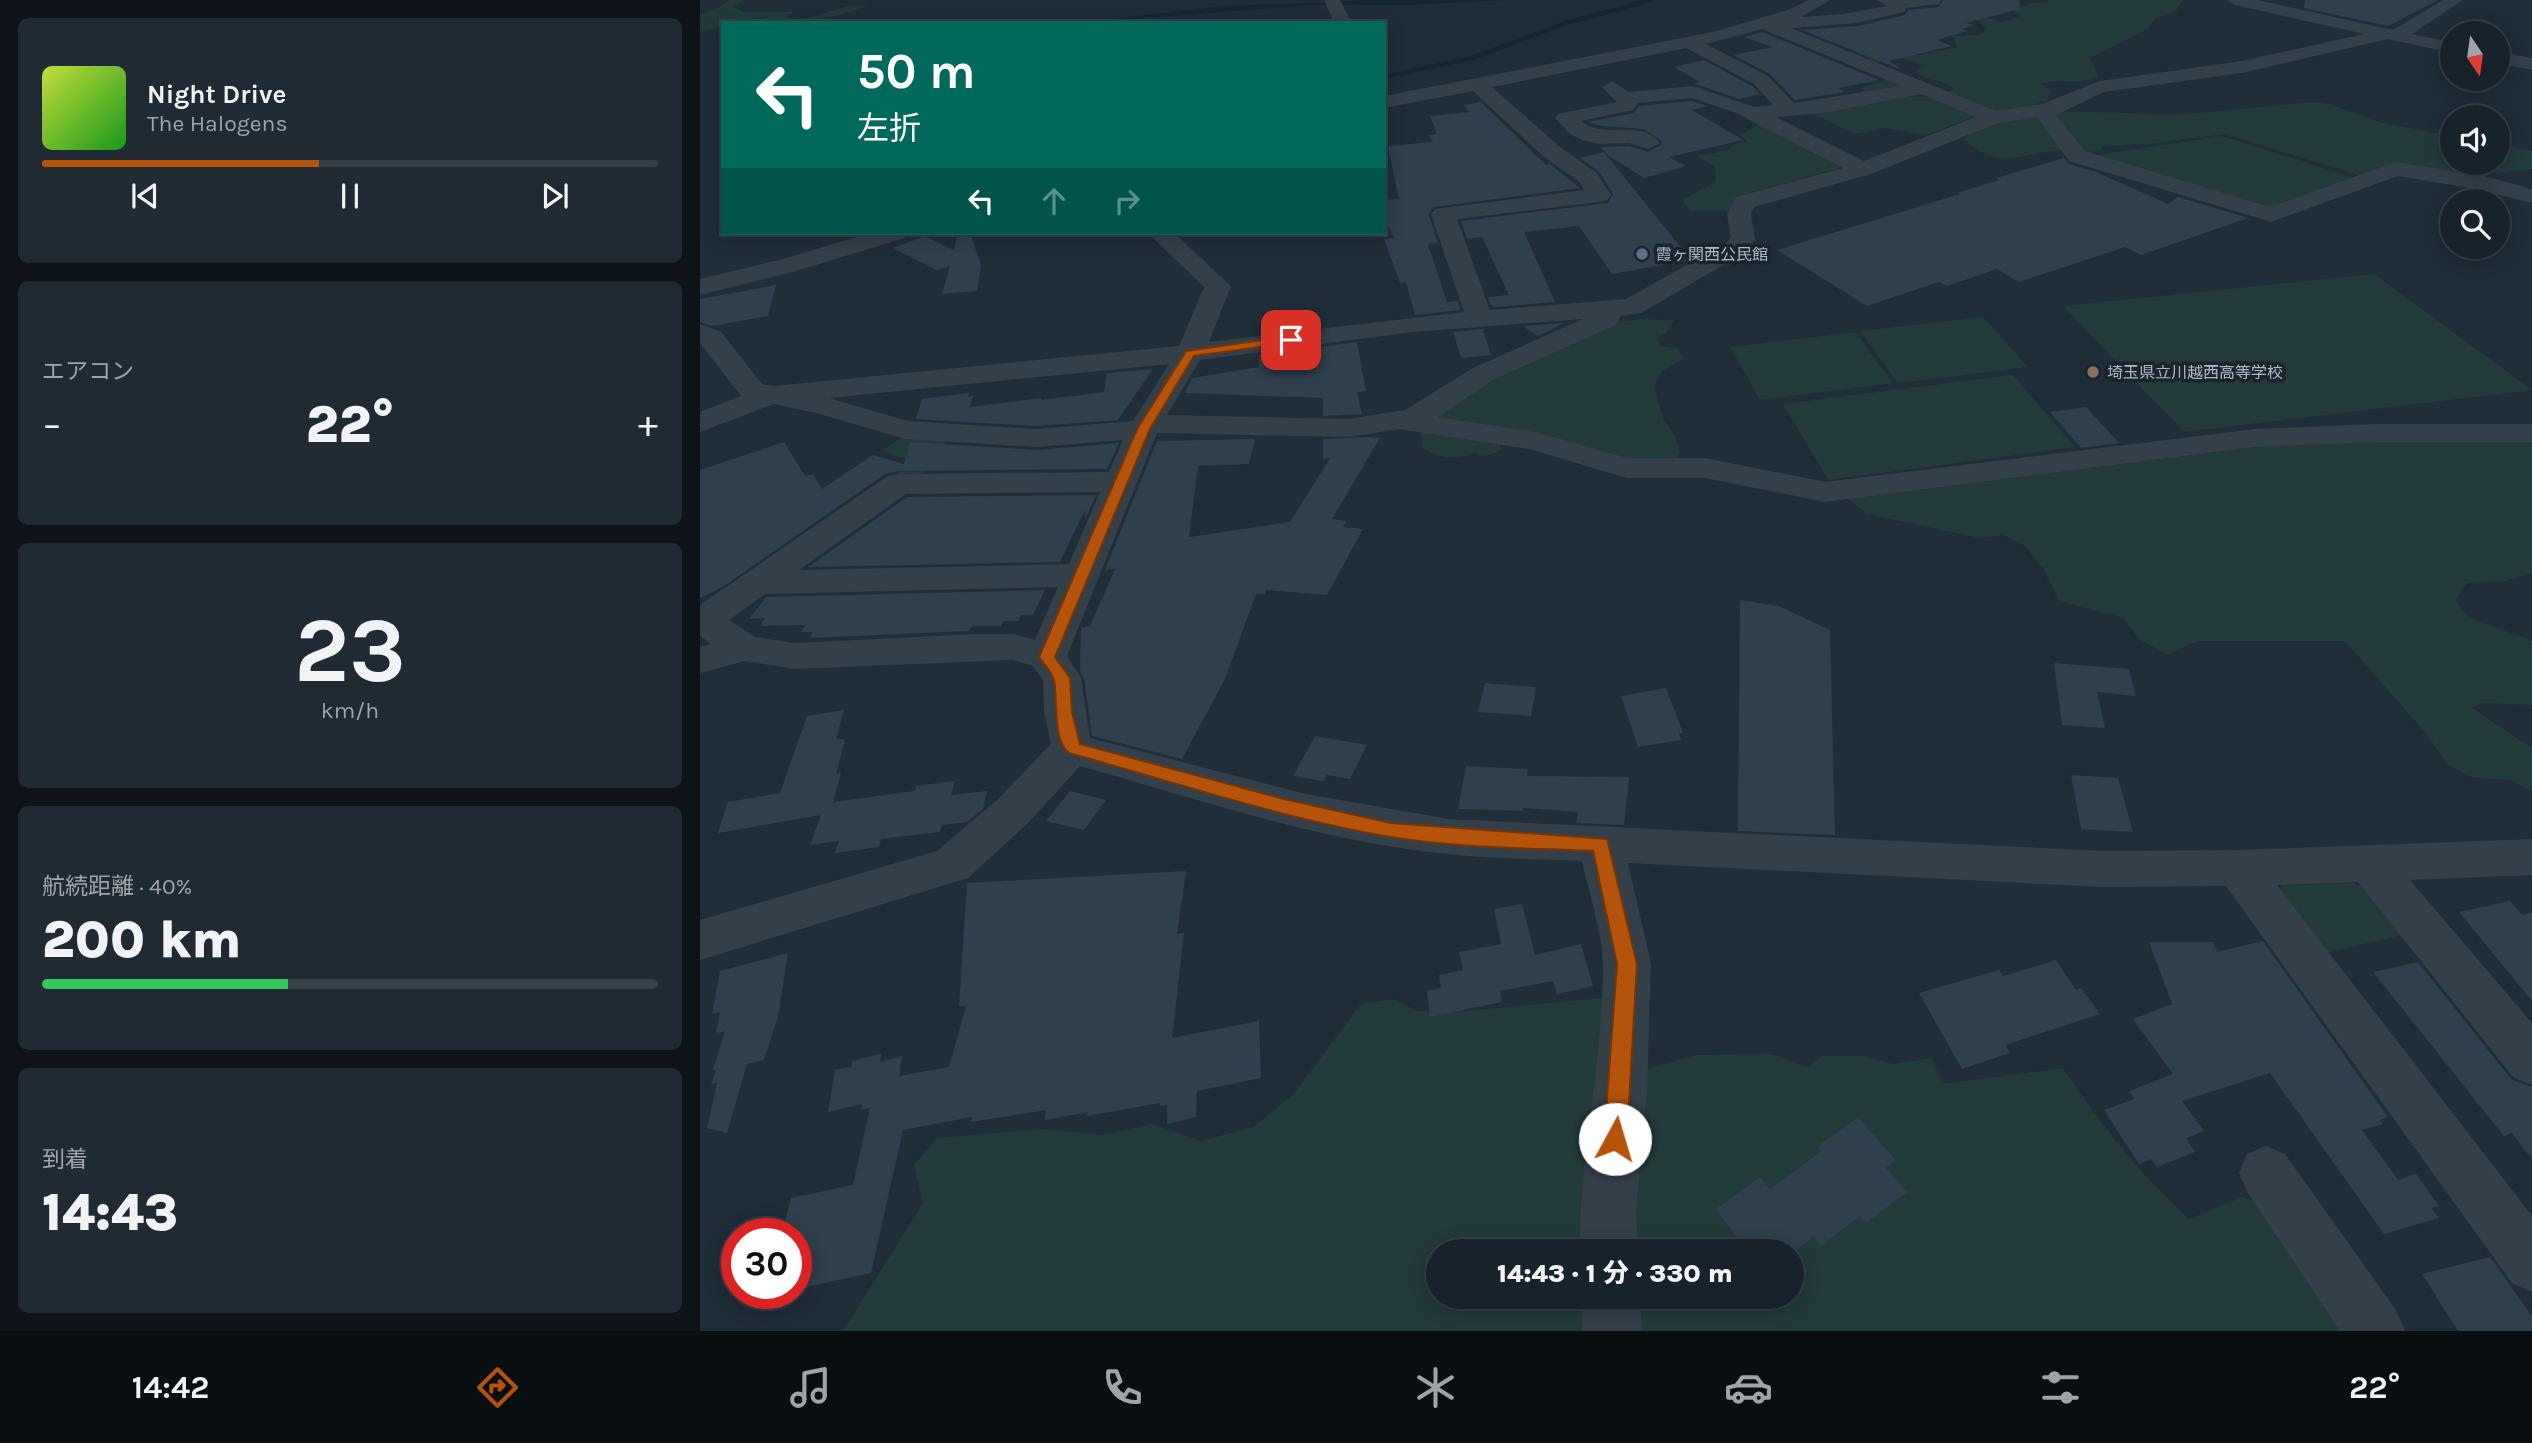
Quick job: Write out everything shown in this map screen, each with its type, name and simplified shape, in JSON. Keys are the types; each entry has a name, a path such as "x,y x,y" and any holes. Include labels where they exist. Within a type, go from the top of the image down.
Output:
{"street":[{"path":"1386,100 1689,43 1765,24 1822,0"},
{"path":"1892,2 1933,0"},
{"path":"2235,0 2440,45"},
{"path":"700,331 711,338 752,391 822,405 906,430 1036,438 1145,427 1348,428 1397,420 1428,412 1483,373 1632,307 1735,248 1743,239 1739,214 1744,202 1863,169 1994,117 2046,110 2100,87 2242,67 2391,35 2455,0"},
{"path":"1765,24 1847,20 1898,8 1892,2"},
{"path":"1765,24 1994,117"},
{"path":"1689,43 1761,80 1788,109"},
{"path":"2510,60 2532,64"},
{"path":"1580,64 1627,99 1693,92 1751,113 1863,169"},
{"path":"1477,85 1552,152 1589,178 1599,195 1443,214 1480,318"},
{"path":"1751,113 1825,107 1924,88"},
{"path":"1627,99 1629,102 1626,106 1565,118 1595,139 1629,136 1640,137 1649,143"},
{"path":"2046,110 2046,115 2077,156 2271,215 2396,169 2484,183 2532,196"},
{"path":"700,287 787,266 889,235"},
{"path":"1047,657 1084,575 1119,482 1145,427 1190,353 1218,286 1162,235"},
{"path":"700,423 769,396 1190,353 1480,318 1632,307"},
{"path":"1397,420 1536,440 1563,452 1627,468 1705,467 1825,492 2255,438 2378,433 2532,433"},
{"path":"931,483 958,434"},
{"path":"701,633 759,583 898,484 1119,482"},
{"path":"759,583 1084,575"},
{"path":"701,633 745,648 795,656 1014,647 1047,657 1062,678 1063,712 1072,748"},
{"path":"1072,748 1284,806 1391,830 1449,836 2021,867 2238,868 2532,857"},
{"path":"700,940 952,865 1013,811 1072,748"},
{"path":"1601,844 1627,964 1621,1091 1608,1210 1609,1239"},
{"path":"2370,864 2532,1060"},
{"path":"2238,868 2532,1263"},
{"path":"2266,1173 2375,1331"},
{"path":"1611,1309 1612,1331"}],"green space":[{"path":"728,0 745,0 732,6 745,12 795,12 785,16 805,18 846,7 868,7 815,21 764,21 763,18 721,21 721,27 700,32 700,14 719,8"},
{"path":"2048,0 2183,0 2176,11 2155,18 2148,29 2090,58 2099,76 2082,81 2040,84 2052,92 2046,101 2017,110 1990,111 1926,135 1885,128 1855,134 1811,113 1865,95 1862,87 1895,78 1915,86 1907,96 1931,97 1948,92 1954,89 1946,83 1915,72 1922,66 1917,63 1900,59 1876,63 1863,55 1883,52 1919,55 1957,47 1953,36 1979,35 1987,30 1977,19 1984,17 2002,22 2022,16 2014,13 2015,9 2033,3 2047,3"},
{"path":"2312,102 2329,104 2383,123 2440,134 2440,174 2361,176 2225,134 2150,144 2102,146 2101,151 2043,152 2009,158 1988,156 1964,139 1984,126 2038,113 2183,114"},
{"path":"1783,123 1848,166 1752,192 1728,210 1692,211 1684,205 1683,199 1716,182 1715,166 1697,156 1729,150 1733,144 1746,142 1741,134 1759,125"},
{"path":"2222,136 2354,178 2269,210 2091,156"},
{"path":"2510,147 2532,151 2532,169 2510,172"},
{"path":"2453,175 2489,175 2481,178"},
{"path":"2374,274 2532,390 2184,432 2063,306"},
{"path":"1983,317 2028,367 1898,383 1860,331"},
{"path":"1640,319 1674,320 1666,333 1657,338 1661,346 1678,349 1684,358 1662,371 1654,386 1663,419 1676,437 1680,454 1671,465 1499,443 1501,450 1491,454 1475,453 1461,457 1441,456 1422,447 1421,429 1479,384 1612,323"},
{"path":"1855,332 1893,383 1760,400 1730,347"},
{"path":"2013,375 2075,447 1828,480 1783,404"},
{"path":"904,436 940,436 946,442 931,466 920,475 892,478 911,461 882,451"},
{"path":"2405,439 2532,440 2532,573 2505,581 2467,583 2455,600 2468,617 2532,641 2532,705 2483,703 2472,708 2532,748 2532,791 2510,780 2471,777 2447,764 2428,736 2345,641 2197,641 2168,655 2139,639 2122,617 2059,601 2043,569 2025,546 2003,535 1979,538 1867,514 1848,499 2264,446"},
{"path":"2354,883 2378,893 2411,933 2321,954 2278,895 2282,885"},
{"path":"1611,997 1592,1239 1426,1239 1426,1309 1590,1309 1589,1331 843,1331 923,1203 914,1165 937,1138 1041,1129 1103,1135 1152,1124 1201,1141 1253,1127 1292,1096 1361,1004 1394,999 1417,1011 1456,1012"},
{"path":"1765,1054 1809,1067 1821,1056 1862,1056 1893,1064 1932,1058 1943,1084 2063,1068 2121,1147 2153,1184 2189,1219 2242,1197 2277,1210 2361,1331 1631,1331 1631,1309 1804,1309 1804,1239 1626,1239 1624,1219 1642,1070 1696,1055"}],"water":[{"path":"1372,0 1507,0 1409,5 1314,5 1093,21 1225,6"}],"building":[{"path":"1943,0 2019,0 2020,9 1966,23 1974,25 1962,29 1967,31 1937,40 1952,46 1889,61 1900,68 1802,30 1858,26 1905,15 1908,10 1939,7"},
{"path":"2305,0 2438,0 2388,26 2304,8"},
{"path":"1762,32 1879,80 1838,88 1845,92 1795,100 1770,74 1733,55 1773,47 1744,37"},
{"path":"1704,60 1752,86 1760,94 1739,99 1693,83 1700,82 1674,67"},
{"path":"1692,101 1708,106 1692,110 1743,140 1669,157 1686,166 1644,178 1609,156 1600,147 1629,146 1648,152 1661,145 1662,141 1644,129 1601,126 1588,122 1634,113 1639,106"},
{"path":"1481,102 1546,165 1550,164 1580,188 1433,207 1429,215 1438,243 1428,244 1447,302 1458,301 1460,310 1415,315 1406,282 1400,283 1384,239 1394,238 1386,221 1386,200 1399,199 1388,146 1433,142 1428,135 1437,134 1430,116 1470,112 1463,105"},
{"path":"1604,152 1691,260 1612,274 1579,226 1524,232 1555,302 1495,307 1490,304 1488,297 1509,295 1482,237 1467,239 1461,221 1608,203 1613,194 1599,172 1580,158"},
{"path":"2064,158 2068,164 2096,172 2168,204 2178,197 2248,218 2141,255 2125,247 2019,282 1997,269 1947,286 1939,282 1867,306 1777,250 1960,194 1957,193 1999,180 1996,178"},
{"path":"958,235 971,235 981,265 977,291 942,294 950,266 937,270 893,248 925,236 954,250"},
{"path":"776,285 768,316 712,326 700,322 700,299"},
{"path":"1564,323 1538,336 1523,326"},
{"path":"1483,329 1491,355 1461,358 1453,332"},
{"path":"1357,342 1366,391 1357,392 1362,414 1323,416 1323,398 1185,393 1192,378 1259,367 1258,355"},
{"path":"1153,369 1118,420 1036,426 916,419 922,399 969,393 968,397 973,396 970,407 1104,392 1107,373"},
{"path":"2086,407 2119,443 2081,448 2050,412"},
{"path":"1380,438 1332,519 1346,521 1343,527 1363,529 1327,595 1266,590 1265,594 1256,594 1225,679 1182,759 1092,736 1084,678 1080,671 1081,628 1090,626 1115,569 1105,570 1157,441 1255,439 1249,464 1198,466 1189,537 1290,522 1330,458 1323,459 1323,439"},
{"path":"784,442 805,476 813,474 822,489 873,455 904,464 910,442 1036,450 1119,443 1107,469 898,471 885,474 724,586 700,598 700,470"},
{"path":"1096,495 1085,520 1085,510 1060,562 808,567 907,497"},
{"path":"1045,590 1033,615 1021,615 1018,621 1003,621 1001,626 972,626 969,631 810,638 813,632 801,632 806,625 760,626 765,618 749,619 766,597"},
{"path":"1740,600 1779,606 1830,630 1835,835 1738,831"},
{"path":"2054,663 2129,669 2136,696 2097,692 2105,728 2062,725"},
{"path":"1485,683 1536,687 1531,716 1478,712"},
{"path":"1666,688 1683,733 1679,733 1681,740 1638,747 1621,696"},
{"path":"844,710 836,738 845,740 836,774 841,773 833,802 915,791 916,786 955,781 951,795 987,791 983,809 967,822 942,825 940,832 881,839 879,847 835,853 839,841 810,845 821,815 718,833 728,802 780,793 807,716"},
{"path":"1315,736 1367,745 1350,779 1327,775 1324,781 1293,776"},
{"path":"1466,766 1528,769 1527,776 1629,777 1624,825 1576,823 1578,812 1523,808 1522,811 1458,809"},
{"path":"2071,775 2118,778 2133,832 2081,829"},
{"path":"1070,791 1106,800 1084,830 1046,821"},
{"path":"1186,871 1177,934 1184,933 1172,1038 1259,1021 1261,1078 1197,1091 1196,1117 1167,1124 1167,1105 1160,1106 1160,1103 1087,1116 1088,1112 1045,1120 1046,1110 971,1122 972,1117 903,1130 871,1273 812,1286 812,1218 786,1218 791,1198 853,1185 870,1108 861,1110 862,1104 828,1112 835,1070 851,1067 852,1061 881,1054 880,1062 902,1056 899,1076 949,1067 966,1006 959,1006 967,883"},
{"path":"2510,901 2522,915 2532,912 2532,1001 2459,912"},
{"path":"1522,904 1535,955 1581,944 1593,986 1557,994 1553,981 1500,991 1502,1002 1430,1017 1427,991 1441,988 1439,975 1463,970 1459,952 1501,944 1494,909"},
{"path":"2263,941 2388,1117 2380,1120 2383,1124 2362,1130 2398,1180 2416,1174 2439,1206 2431,1208 2439,1218 2384,1234 2270,1073 2182,1101 2204,1131 2186,1138 2195,1152 2157,1167 2151,1159 2139,1164 2104,1110 2134,1099 2129,1091 2173,1074 2133,1019 2172,1004 2149,942 2213,942 2217,952"},
{"path":"788,953 778,1017 764,1060 747,1064 727,1133 707,1128 717,1083 711,1084 716,1070 713,1070 725,1031 716,1033 720,1012 712,1014 720,971"},
{"path":"2056,960 2076,990 2081,988 2100,1014 2005,1045 2010,1053 1962,1069 1919,993 1999,970 2003,976"},
{"path":"2418,962 2512,1080 2532,1087 2532,1159 2512,1133 2504,1136 2373,972"},
{"path":"1858,1117 1896,1160 1886,1168 1907,1192 1866,1223 1860,1216 1821,1246 1814,1236 1804,1244 1804,1239 1738,1239 1716,1209 1760,1177 1770,1189 1822,1151 1818,1146"},
{"path":"2490,1257 2532,1316 2532,1331 2458,1331 2422,1274"}],"waterway":[{"path":"1386,77 1472,58 1566,23 1651,0"}],"place":[{"name":"霞ヶ関西公民館","path":"1642,254"},
{"name":"埼玉県立川越西高等学校","path":"2093,372"}],"route":[{"path":"1291,340 1190,353 1143,429 1119,482 1080,585 1047,657 1062,678 1063,712 1072,748 1284,806 1391,830 1449,836 1601,844 1627,964 1621,1091 1615,1139"}]}
